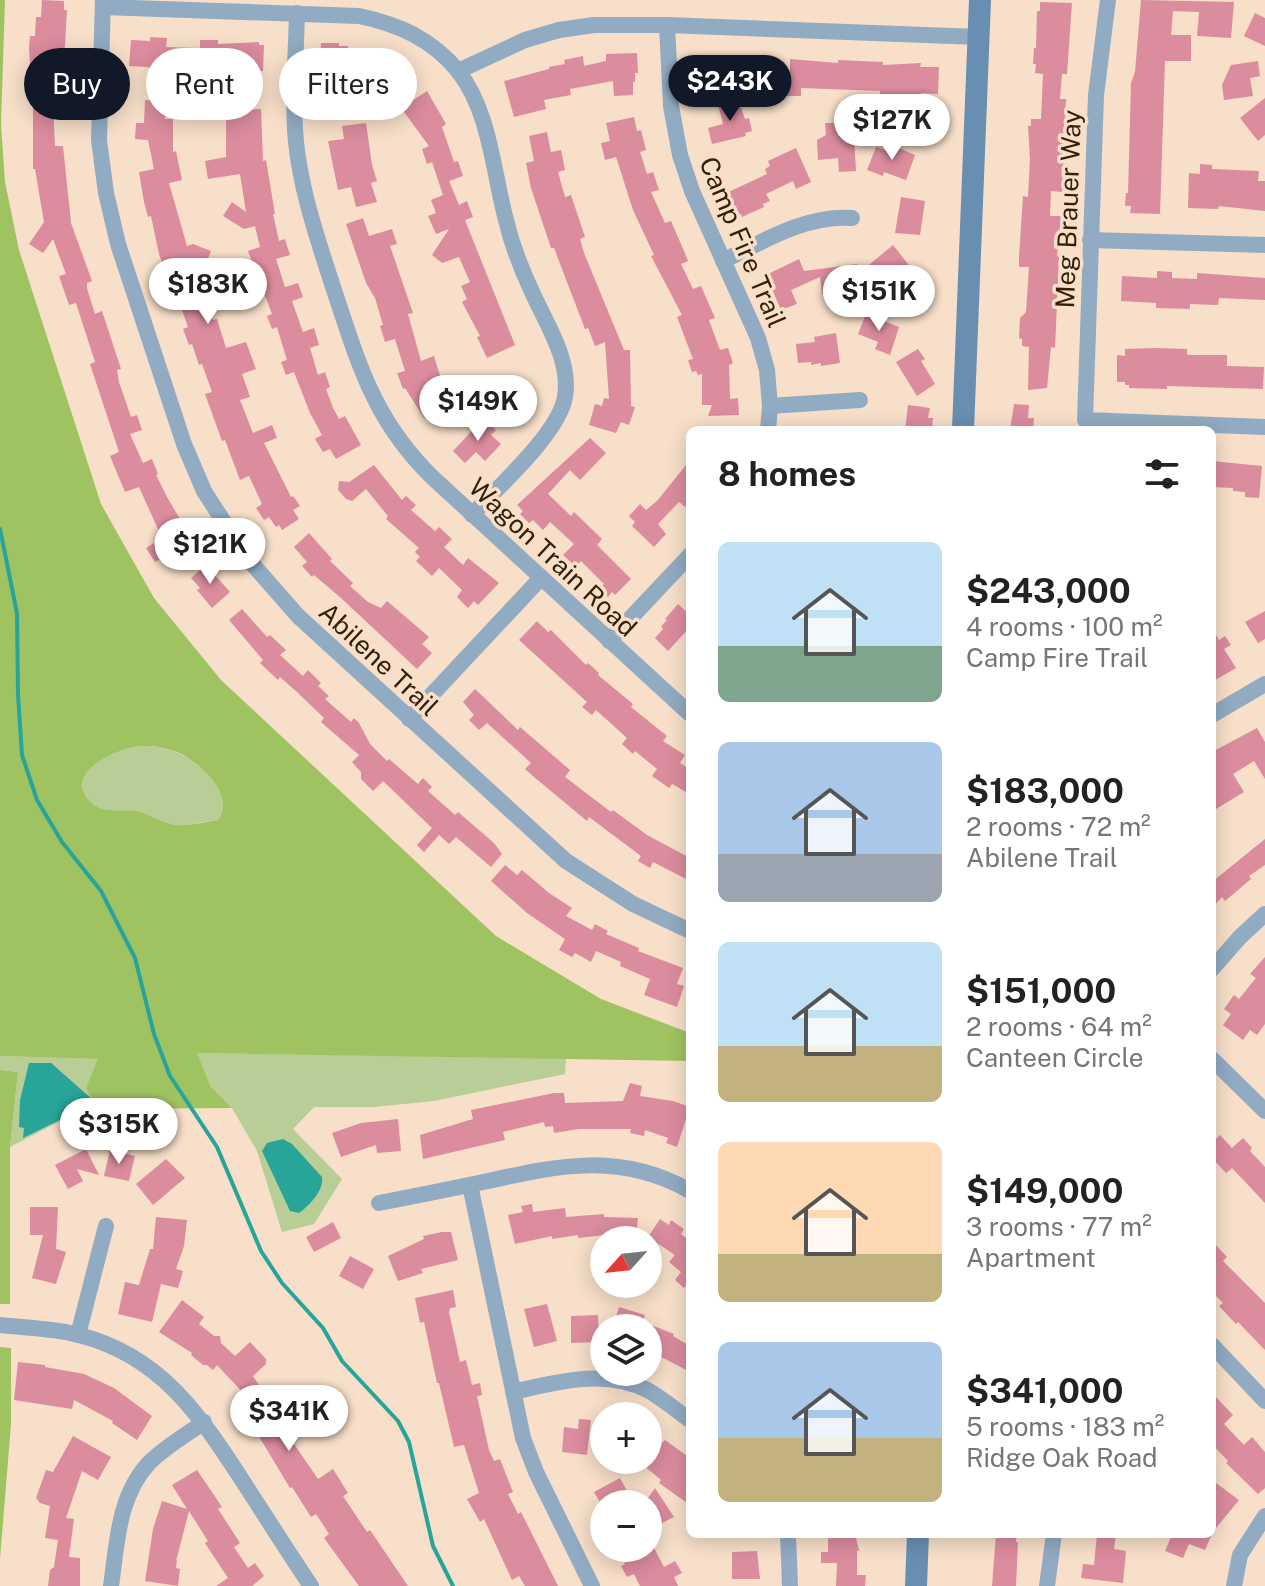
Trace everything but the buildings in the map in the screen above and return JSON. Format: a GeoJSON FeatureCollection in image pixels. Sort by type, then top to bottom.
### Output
{"type":"FeatureCollection","features":[{"type":"Feature","properties":{"kind":"street"},"geometry":{"type":"LineString","coordinates":[[963,426],[980,0]]}},
{"type":"Feature","properties":{"kind":"street","name":"Meg Brauer Way"},"geometry":{"type":"LineString","coordinates":[[1108,0],[1096,95],[1085,420],[1265,427]]}},
{"type":"Feature","properties":{"kind":"street"},"geometry":{"type":"LineString","coordinates":[[103,3],[359,16],[395,25],[425,42],[458,71],[477,106],[511,239],[529,287],[558,348],[566,386],[561,410],[546,435],[472,515]]}},
{"type":"Feature","properties":{"kind":"street","name":"Abilene Trail"},"geometry":{"type":"LineString","coordinates":[[103,3],[99,140],[111,220],[175,419],[194,468],[232,537],[263,579],[298,616],[566,861],[633,904],[686,929]]}},
{"type":"Feature","properties":{"kind":"street","name":"Wagon Train Road"},"geometry":{"type":"LineString","coordinates":[[297,13],[295,122],[302,182],[314,230],[370,393],[394,435],[411,457],[686,710]]}},
{"type":"Feature","properties":{"kind":"street"},"geometry":{"type":"LineString","coordinates":[[458,71],[508,46],[559,30],[594,25],[978,37]]}},
{"type":"Feature","properties":{"kind":"street","name":"Camp Fire Trail"},"geometry":{"type":"LineString","coordinates":[[667,25],[671,106],[680,155],[692,191],[758,338],[767,370],[768,426]]}},
{"type":"Feature","properties":{"kind":"street"},"geometry":{"type":"LineString","coordinates":[[723,261],[815,220],[852,218]]}},
{"type":"Feature","properties":{"kind":"street"},"geometry":{"type":"LineString","coordinates":[[1090,240],[1265,245]]}},
{"type":"Feature","properties":{"kind":"street"},"geometry":{"type":"LineString","coordinates":[[770,406],[860,400]]}},
{"type":"Feature","properties":{"kind":"street"},"geometry":{"type":"LineString","coordinates":[[609,641],[686,559]]}},
{"type":"Feature","properties":{"kind":"street"},"geometry":{"type":"LineString","coordinates":[[409,719],[540,579]]}},
{"type":"Feature","properties":{"kind":"street"},"geometry":{"type":"LineString","coordinates":[[1216,713],[1265,684]]}},
{"type":"Feature","properties":{"kind":"street"},"geometry":{"type":"LineString","coordinates":[[1216,964],[1265,914]]}},
{"type":"Feature","properties":{"kind":"street"},"geometry":{"type":"LineString","coordinates":[[1216,1063],[1265,1111]]}},
{"type":"Feature","properties":{"kind":"street"},"geometry":{"type":"LineString","coordinates":[[379,1203],[566,1165],[630,1168],[686,1189]]}},
{"type":"Feature","properties":{"kind":"street"},"geometry":{"type":"LineString","coordinates":[[470,1185],[523,1438],[532,1464],[592,1586]]}},
{"type":"Feature","properties":{"kind":"street"},"geometry":{"type":"LineString","coordinates":[[78,1335],[106,1226]]}},
{"type":"Feature","properties":{"kind":"street"},"geometry":{"type":"LineString","coordinates":[[0,1325],[78,1335],[128,1355],[152,1371],[184,1398],[204,1422],[311,1586]]}},
{"type":"Feature","properties":{"kind":"street"},"geometry":{"type":"LineString","coordinates":[[1216,1349],[1265,1401]]}},
{"type":"Feature","properties":{"kind":"street"},"geometry":{"type":"LineString","coordinates":[[513,1392],[555,1383],[603,1378],[648,1391],[686,1417]]}},
{"type":"Feature","properties":{"kind":"street"},"geometry":{"type":"LineString","coordinates":[[111,1586],[121,1515],[132,1487],[157,1455],[204,1422]]}},
{"type":"Feature","properties":{"kind":"street"},"geometry":{"type":"LineString","coordinates":[[1234,1586],[1240,1555],[1265,1516]]}},
{"type":"Feature","properties":{"kind":"street"},"geometry":{"type":"LineString","coordinates":[[788,1538],[790,1586]]}},
{"type":"Feature","properties":{"kind":"street"},"geometry":{"type":"LineString","coordinates":[[916,1586],[918,1538]]}},
{"type":"Feature","properties":{"kind":"street"},"geometry":{"type":"LineString","coordinates":[[1047,1586],[1053,1538]]}},
{"type":"Feature","properties":{"kind":"green space"},"geometry":{"type":"Polygon","coordinates":[[[0,0],[5,0],[1,124],[5,182],[19,250],[101,504],[154,598],[221,680],[496,936],[601,999],[686,1031],[686,1061],[197,1053],[211,1087],[232,1108],[99,1109],[86,1088],[98,1059],[0,1056],[0,0]],[[145,746],[109,756],[90,768],[84,776],[82,785],[85,794],[98,807],[135,811],[176,825],[218,820],[223,801],[214,781],[197,764],[176,752],[145,746]]]}},
{"type":"Feature","properties":{"kind":"green space"},"geometry":{"type":"Polygon","coordinates":[[[154,746],[187,757],[213,780],[222,800],[218,820],[176,825],[135,811],[110,810],[93,804],[82,785],[90,768],[129,748],[154,746]]]}},
{"type":"Feature","properties":{"kind":"green space"},"geometry":{"type":"Polygon","coordinates":[[[196,1053],[566,1058],[565,1074],[434,1101],[374,1107],[314,1107],[293,1129],[342,1179],[314,1224],[282,1232],[257,1151],[232,1108],[211,1087],[196,1053]]]}},
{"type":"Feature","properties":{"kind":"green space"},"geometry":{"type":"Polygon","coordinates":[[[0,1056],[99,1059],[96,1101],[99,1109],[84,1109],[10,1147],[18,1072],[0,1070],[0,1056]]]}},
{"type":"Feature","properties":{"kind":"green space"},"geometry":{"type":"Polygon","coordinates":[[[0,1070],[18,1072],[10,1147],[10,1304],[0,1304],[0,1070]]]}},
{"type":"Feature","properties":{"kind":"green space"},"geometry":{"type":"Polygon","coordinates":[[[0,1347],[11,1348],[11,1424],[0,1559],[0,1347]]]}},
{"type":"Feature","properties":{"kind":"water"},"geometry":{"type":"Polygon","coordinates":[[[29,1063],[51,1063],[93,1100],[80,1110],[23,1138],[24,1128],[19,1127],[20,1100],[29,1063]]]}},
{"type":"Feature","properties":{"kind":"water"},"geometry":{"type":"Polygon","coordinates":[[[283,1139],[292,1144],[322,1177],[319,1192],[299,1213],[290,1211],[262,1151],[267,1143],[283,1139]]]}},
{"type":"Feature","properties":{"kind":"waterway"},"geometry":{"type":"LineString","coordinates":[[0,529],[17,613],[22,755],[37,800],[62,842],[101,891],[135,958],[154,1034],[170,1076],[217,1147],[261,1251],[282,1283],[323,1328],[342,1361],[398,1421],[409,1442],[433,1546],[453,1586]]}}]}
